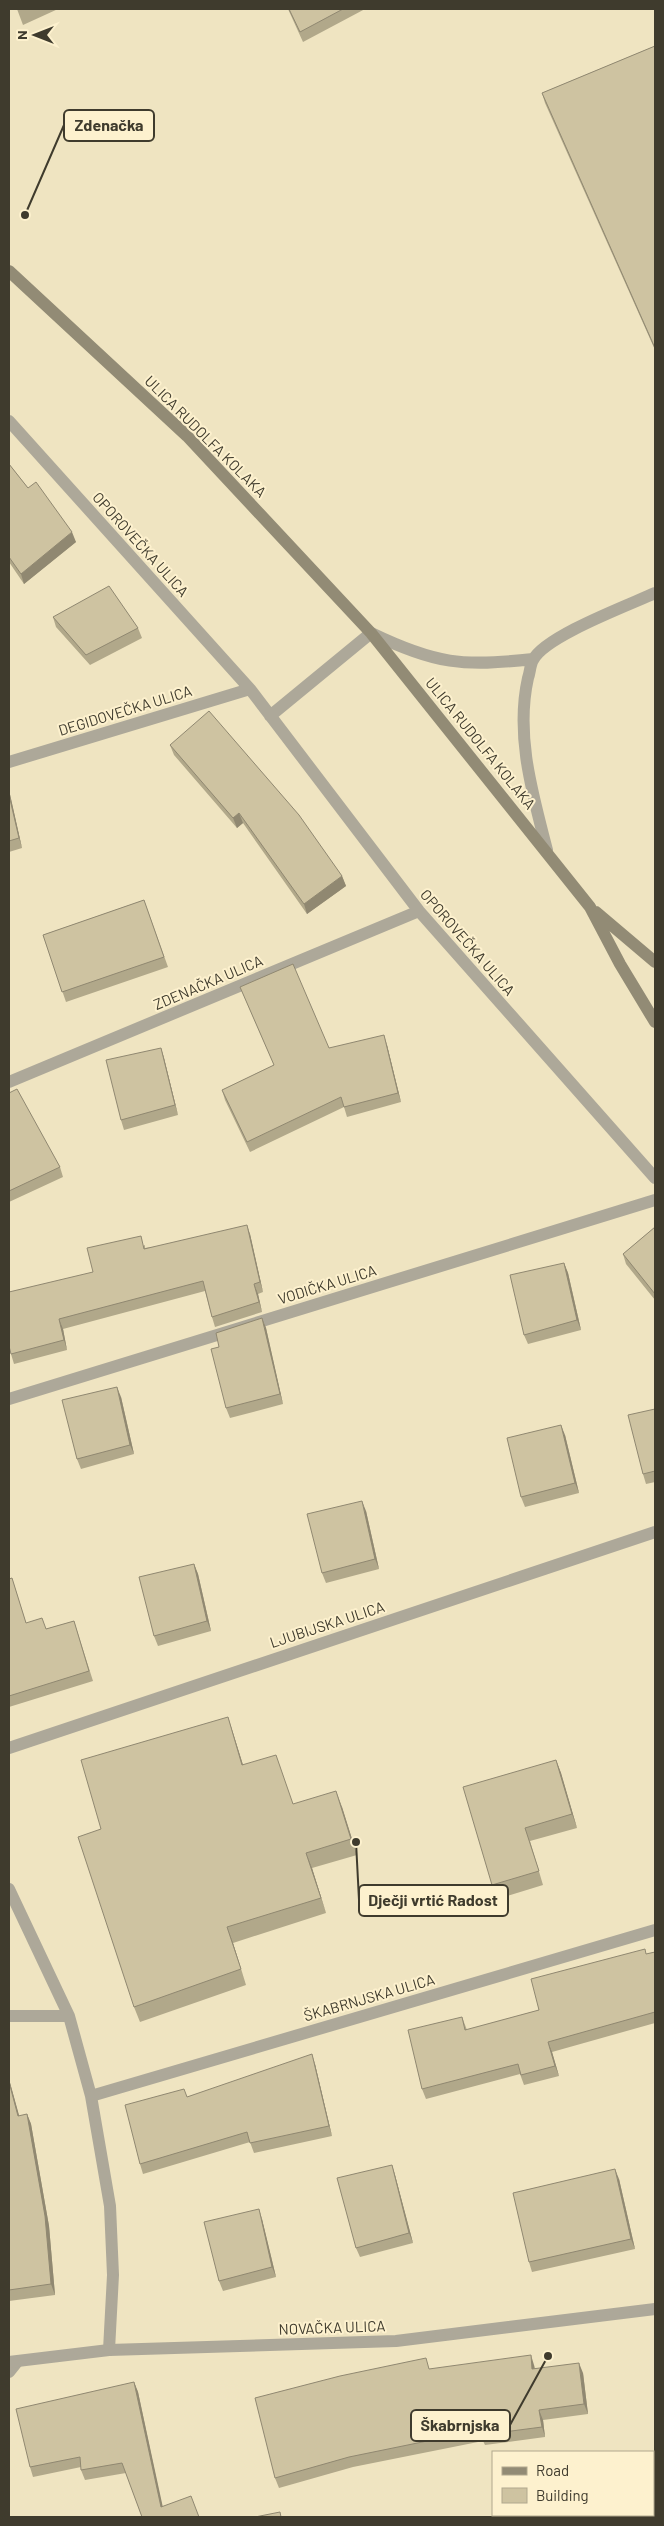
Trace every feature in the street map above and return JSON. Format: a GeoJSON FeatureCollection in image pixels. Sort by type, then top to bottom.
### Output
{"type":"FeatureCollection","features":[{"type":"Feature","properties":{"kind":"main road","name":"ULICA RUDOLFA KOLAKA"},"geometry":{"type":"LineString","coordinates":[[9,272],[187,436],[371,633],[547,850],[590,907],[620,964],[655,1022]]}},
{"type":"Feature","properties":{"kind":"main road","name":"ULICA RUDOLFA KOLAKA"},"geometry":{"type":"LineString","coordinates":[[590,907],[655,962]]}},
{"type":"Feature","properties":{"kind":"street","name":"OPOROVEČKA ULICA"},"geometry":{"type":"LineString","coordinates":[[9,421],[250,689],[419,911],[655,1178]]}},
{"type":"Feature","properties":{"kind":"street"},"geometry":{"type":"LineString","coordinates":[[533,659],[562,636],[655,593]]}},
{"type":"Feature","properties":{"kind":"street","name":"ULICA RUDOLFA KOLAKA"},"geometry":{"type":"LineString","coordinates":[[371,633],[422,656],[456,663],[485,664],[533,659],[525,692],[524,731],[527,766],[547,850]]}},
{"type":"Feature","properties":{"kind":"street"},"geometry":{"type":"LineString","coordinates":[[270,716],[371,633]]}},
{"type":"Feature","properties":{"kind":"street","name":"DEGIDOVEČKA ULICA"},"geometry":{"type":"LineString","coordinates":[[9,762],[250,689]]}},
{"type":"Feature","properties":{"kind":"street","name":"ZDENAČKA ULICA"},"geometry":{"type":"LineString","coordinates":[[9,1082],[419,911]]}},
{"type":"Feature","properties":{"kind":"street","name":"VODIČKA ULICA"},"geometry":{"type":"LineString","coordinates":[[9,1399],[655,1200]]}},
{"type":"Feature","properties":{"kind":"street","name":"LJUBIJSKA ULICA"},"geometry":{"type":"LineString","coordinates":[[9,1748],[655,1532]]}},
{"type":"Feature","properties":{"kind":"street"},"geometry":{"type":"LineString","coordinates":[[9,1889],[69,2016],[91,2096],[110,2206],[113,2275],[109,2350]]}},
{"type":"Feature","properties":{"kind":"street","name":"ŠKABRNJSKA ULICA"},"geometry":{"type":"LineString","coordinates":[[91,2096],[655,1930]]}},
{"type":"Feature","properties":{"kind":"street"},"geometry":{"type":"LineString","coordinates":[[9,2016],[69,2016]]}},
{"type":"Feature","properties":{"kind":"street","name":"NOVAČKA ULICA"},"geometry":{"type":"LineString","coordinates":[[11,2365],[109,2350],[396,2341],[655,2309]]}},
{"type":"Feature","properties":{"kind":"building"},"geometry":{"type":"Polygon","coordinates":[[[289,9],[343,9],[300,32],[289,9]]]}},
{"type":"Feature","properties":{"kind":"building"},"geometry":{"type":"Polygon","coordinates":[[[655,46],[655,348],[542,93],[655,46]]]}},
{"type":"Feature","properties":{"kind":"building"},"geometry":{"type":"Polygon","coordinates":[[[9,464],[28,488],[36,482],[72,532],[21,574],[9,557],[9,464]]]}},
{"type":"Feature","properties":{"kind":"building"},"geometry":{"type":"Polygon","coordinates":[[[109,586],[138,628],[86,655],[53,617],[109,586]]]}},
{"type":"Feature","properties":{"kind":"building"},"geometry":{"type":"Polygon","coordinates":[[[209,711],[299,815],[342,876],[304,904],[239,813],[233,818],[170,745],[209,711]]]}},
{"type":"Feature","properties":{"kind":"building"},"geometry":{"type":"Polygon","coordinates":[[[9,795],[19,838],[9,841],[9,795]]]}},
{"type":"Feature","properties":{"kind":"building"},"geometry":{"type":"Polygon","coordinates":[[[144,900],[164,957],[62,992],[43,935],[144,900]]]}},
{"type":"Feature","properties":{"kind":"building"},"geometry":{"type":"Polygon","coordinates":[[[293,964],[329,1048],[384,1035],[398,1093],[344,1107],[341,1097],[247,1142],[222,1090],[274,1065],[240,987],[293,964]]]}},
{"type":"Feature","properties":{"kind":"building"},"geometry":{"type":"Polygon","coordinates":[[[161,1048],[175,1105],[121,1120],[106,1060],[161,1048]]]}},
{"type":"Feature","properties":{"kind":"building"},"geometry":{"type":"Polygon","coordinates":[[[17,1089],[60,1167],[9,1191],[9,1093],[17,1089]]]}},
{"type":"Feature","properties":{"kind":"building"},"geometry":{"type":"Polygon","coordinates":[[[247,1225],[260,1282],[254,1284],[259,1302],[212,1317],[203,1281],[59,1319],[64,1340],[11,1354],[9,1346],[9,1292],[93,1272],[87,1248],[141,1236],[144,1249],[247,1225]]]}},
{"type":"Feature","properties":{"kind":"building"},"geometry":{"type":"Polygon","coordinates":[[[655,1227],[655,1294],[623,1254],[655,1227]]]}},
{"type":"Feature","properties":{"kind":"building"},"geometry":{"type":"Polygon","coordinates":[[[564,1263],[577,1320],[524,1335],[510,1275],[564,1263]]]}},
{"type":"Feature","properties":{"kind":"building"},"geometry":{"type":"Polygon","coordinates":[[[262,1318],[280,1394],[226,1408],[211,1349],[219,1347],[216,1333],[262,1318]]]}},
{"type":"Feature","properties":{"kind":"building"},"geometry":{"type":"Polygon","coordinates":[[[117,1387],[130,1445],[77,1459],[62,1400],[117,1387]]]}},
{"type":"Feature","properties":{"kind":"building"},"geometry":{"type":"Polygon","coordinates":[[[655,1409],[655,1471],[643,1474],[628,1415],[655,1409]]]}},
{"type":"Feature","properties":{"kind":"building"},"geometry":{"type":"Polygon","coordinates":[[[561,1425],[575,1483],[521,1497],[507,1438],[561,1425]]]}},
{"type":"Feature","properties":{"kind":"building"},"geometry":{"type":"Polygon","coordinates":[[[362,1501],[375,1559],[322,1573],[307,1514],[362,1501]]]}},
{"type":"Feature","properties":{"kind":"building"},"geometry":{"type":"Polygon","coordinates":[[[194,1564],[207,1621],[154,1636],[139,1577],[194,1564]]]}},
{"type":"Feature","properties":{"kind":"building"},"geometry":{"type":"Polygon","coordinates":[[[12,1578],[26,1623],[42,1618],[46,1629],[74,1621],[89,1671],[9,1696],[9,1579],[12,1578]]]}},
{"type":"Feature","properties":{"kind":"building"},"geometry":{"type":"Polygon","coordinates":[[[228,1717],[242,1765],[276,1755],[293,1804],[336,1791],[351,1839],[306,1853],[321,1898],[227,1927],[241,1969],[134,2007],[78,1837],[101,1829],[81,1760],[228,1717]]]}},
{"type":"Feature","properties":{"kind":"building"},"geometry":{"type":"Polygon","coordinates":[[[556,1760],[572,1814],[525,1828],[539,1871],[492,1885],[463,1787],[556,1760]]]}},
{"type":"Feature","properties":{"kind":"building"},"geometry":{"type":"Polygon","coordinates":[[[645,1949],[646,1954],[655,1952],[655,2012],[548,2042],[555,2066],[521,2075],[518,2064],[422,2089],[408,2030],[462,2017],[465,2030],[539,2010],[531,1979],[645,1949]]]}},
{"type":"Feature","properties":{"kind":"building"},"geometry":{"type":"Polygon","coordinates":[[[312,2054],[329,2126],[250,2143],[247,2132],[140,2164],[125,2105],[184,2089],[187,2097],[312,2054]]]}},
{"type":"Feature","properties":{"kind":"building"},"geometry":{"type":"Polygon","coordinates":[[[9,2082],[18,2116],[27,2114],[45,2216],[51,2284],[9,2290],[9,2082]]]}},
{"type":"Feature","properties":{"kind":"building"},"geometry":{"type":"Polygon","coordinates":[[[392,2165],[409,2233],[356,2248],[337,2178],[392,2165]]]}},
{"type":"Feature","properties":{"kind":"building"},"geometry":{"type":"Polygon","coordinates":[[[615,2169],[631,2239],[529,2262],[513,2193],[615,2169]]]}},
{"type":"Feature","properties":{"kind":"building"},"geometry":{"type":"Polygon","coordinates":[[[259,2209],[272,2267],[219,2281],[204,2222],[259,2209]]]}},
{"type":"Feature","properties":{"kind":"building"},"geometry":{"type":"Polygon","coordinates":[[[531,2355],[532,2369],[579,2363],[584,2404],[539,2410],[542,2427],[481,2435],[481,2430],[349,2457],[275,2478],[255,2398],[340,2376],[426,2358],[429,2369],[531,2355]]]}},
{"type":"Feature","properties":{"kind":"building"},"geometry":{"type":"Polygon","coordinates":[[[134,2382],[161,2507],[191,2496],[199,2517],[142,2517],[122,2463],[81,2470],[80,2457],[30,2467],[16,2409],[134,2382]]]}},
{"type":"Feature","properties":{"kind":"building"},"geometry":{"type":"Polygon","coordinates":[[[280,2512],[281,2517],[255,2517],[280,2512]]]}},
{"type":"Feature","properties":{"kind":"place","name":"Zdenačka"},"geometry":{"type":"Point","coordinates":[25,215]}},
{"type":"Feature","properties":{"kind":"place","name":"Dječji vrtić Radost"},"geometry":{"type":"Point","coordinates":[356,1842]}},
{"type":"Feature","properties":{"kind":"place","name":"Škabrnjska"},"geometry":{"type":"Point","coordinates":[548,2356]}}]}
